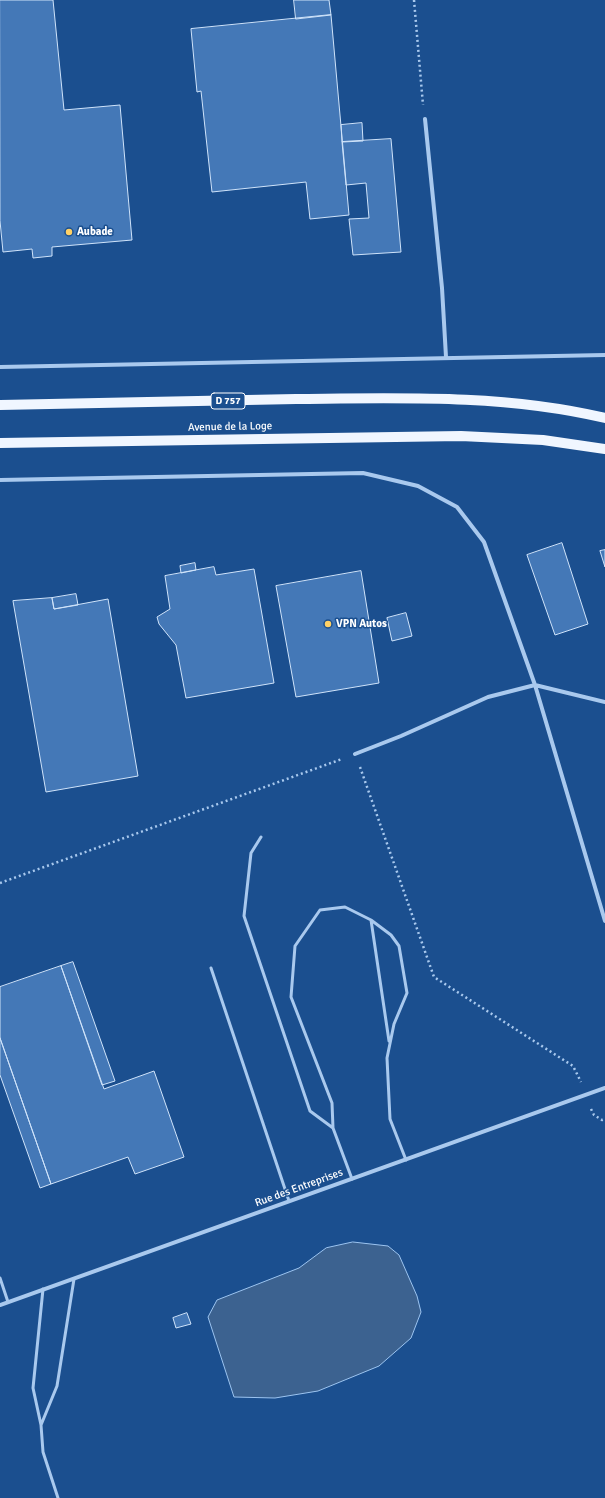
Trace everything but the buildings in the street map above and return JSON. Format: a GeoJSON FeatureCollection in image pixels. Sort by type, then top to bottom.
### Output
{"type":"FeatureCollection","features":[{"type":"Feature","properties":{"kind":"main road","name":"D 757"},"geometry":{"type":"LineString","coordinates":[[0,405],[359,398],[455,399],[542,406],[605,418]]}},
{"type":"Feature","properties":{"kind":"main road","name":"Avenue de la Loge"},"geometry":{"type":"LineString","coordinates":[[0,443],[460,436],[543,440],[605,449]]}},
{"type":"Feature","properties":{"kind":"street"},"geometry":{"type":"LineString","coordinates":[[425,119],[442,288],[446,358]]}},
{"type":"Feature","properties":{"kind":"street"},"geometry":{"type":"LineString","coordinates":[[0,367],[605,355]]}},
{"type":"Feature","properties":{"kind":"street"},"geometry":{"type":"LineString","coordinates":[[0,480],[363,474],[418,486],[456,506],[484,542],[536,685],[605,921]]}},
{"type":"Feature","properties":{"kind":"street"},"geometry":{"type":"LineString","coordinates":[[355,754],[401,736],[488,697],[536,685],[605,702]]}},
{"type":"Feature","properties":{"kind":"street","name":"Rue des Entreprises"},"geometry":{"type":"LineString","coordinates":[[0,1305],[605,1088]]}},
{"type":"Feature","properties":{"kind":"lane"},"geometry":{"type":"LineString","coordinates":[[260,837],[251,853],[244,916],[310,1111],[333,1128]]}},
{"type":"Feature","properties":{"kind":"lane"},"geometry":{"type":"LineString","coordinates":[[352,1179],[333,1128],[332,1103],[291,997],[296,946],[320,910],[345,907],[371,920],[391,935],[399,946],[407,993],[394,1024],[387,1058],[390,1119],[406,1160]]}},
{"type":"Feature","properties":{"kind":"lane"},"geometry":{"type":"LineString","coordinates":[[371,920],[390,1045]]}},
{"type":"Feature","properties":{"kind":"lane"},"geometry":{"type":"LineString","coordinates":[[211,968],[289,1201]]}},
{"type":"Feature","properties":{"kind":"lane"},"geometry":{"type":"LineString","coordinates":[[0,1278],[8,1302]]}},
{"type":"Feature","properties":{"kind":"lane"},"geometry":{"type":"LineString","coordinates":[[41,1425],[57,1386],[74,1279]]}},
{"type":"Feature","properties":{"kind":"lane"},"geometry":{"type":"LineString","coordinates":[[43,1289],[33,1388],[41,1425],[43,1452],[58,1498]]}},
{"type":"Feature","properties":{"kind":"path"},"geometry":{"type":"LineString","coordinates":[[414,0],[425,119]]}},
{"type":"Feature","properties":{"kind":"path"},"geometry":{"type":"LineString","coordinates":[[0,882],[281,782],[355,754],[434,977],[573,1066],[580,1078]]}},
{"type":"Feature","properties":{"kind":"path"},"geometry":{"type":"LineString","coordinates":[[594,1115],[602,1120],[605,1119]]}},
{"type":"Feature","properties":{"kind":"water"},"geometry":{"type":"Polygon","coordinates":[[[353,1242],[388,1246],[399,1255],[417,1296],[421,1312],[411,1338],[379,1366],[318,1391],[275,1398],[234,1397],[208,1317],[217,1300],[299,1268],[326,1248],[353,1242]]]}},
{"type":"Feature","properties":{"kind":"place","name":"Aubade"},"geometry":{"type":"Point","coordinates":[69,232]}},
{"type":"Feature","properties":{"kind":"place","name":"VPN Autos"},"geometry":{"type":"Point","coordinates":[328,624]}}]}
